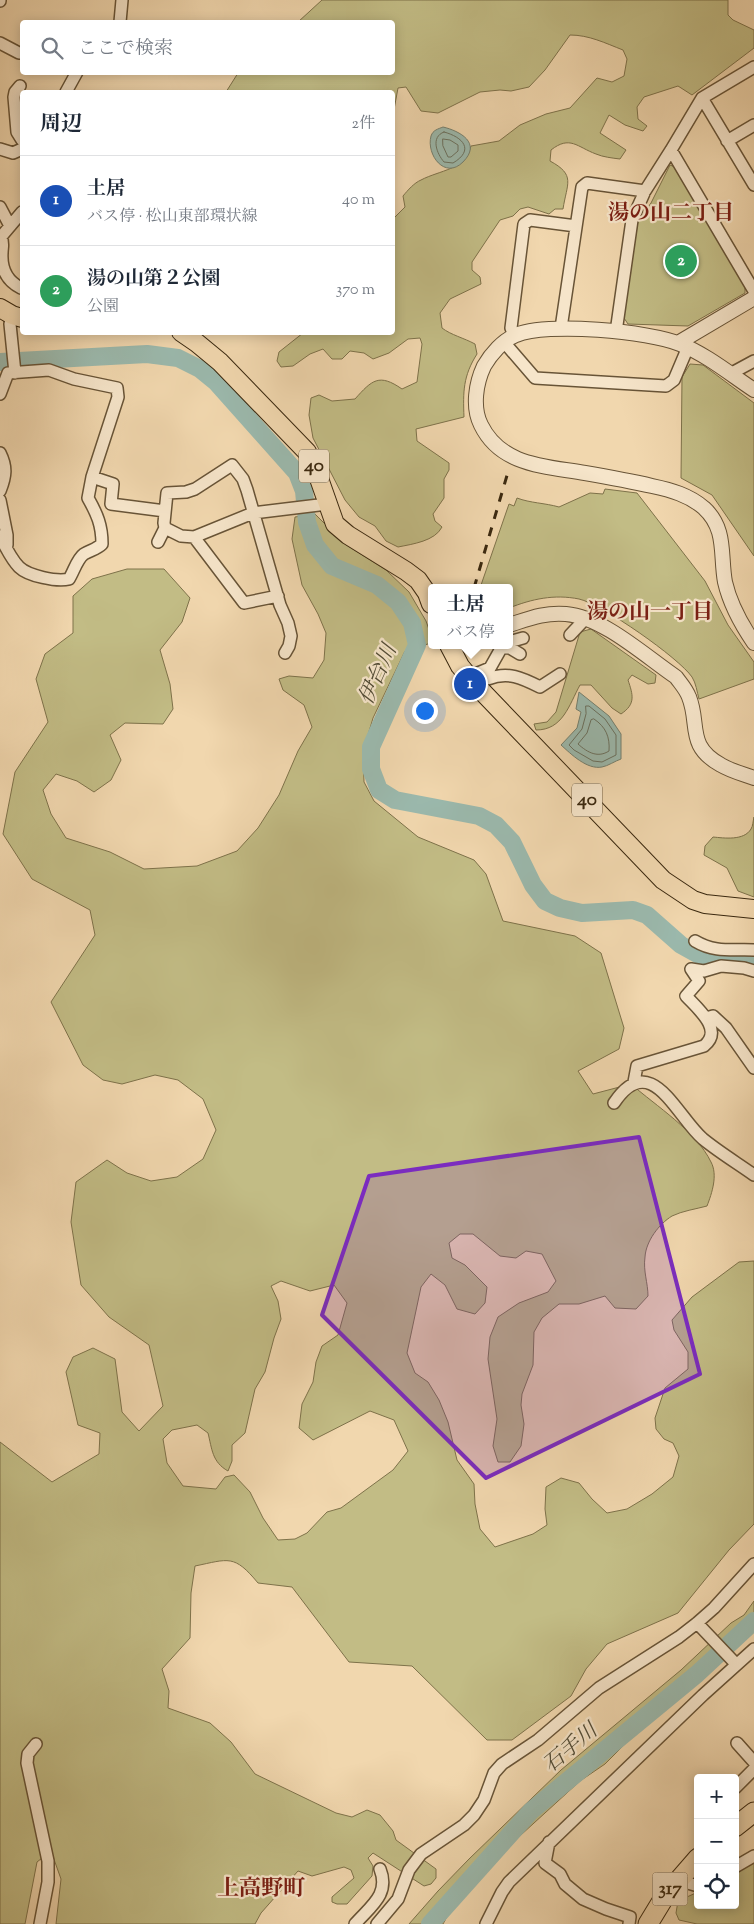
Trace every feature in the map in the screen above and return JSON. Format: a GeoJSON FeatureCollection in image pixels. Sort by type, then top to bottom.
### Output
{"type":"FeatureCollection","features":[{"type":"Feature","properties":{"kind":"highway"},"geometry":{"type":"LineString","coordinates":[[739,1824],[754,1812]]}},
{"type":"Feature","properties":{"kind":"highway","name":"317"},"geometry":{"type":"LineString","coordinates":[[648,1924],[665,1896],[694,1862]]}},
{"type":"Feature","properties":{"kind":"main road","name":"40"},"geometry":{"type":"LineString","coordinates":[[185,335],[220,362],[307,452],[316,470],[320,504],[336,524],[348,535],[406,570],[418,580],[428,598]]}},
{"type":"Feature","properties":{"kind":"main road","name":"40"},"geometry":{"type":"LineString","coordinates":[[451,649],[460,666],[474,675],[663,880],[693,900],[705,904],[754,909]]}},
{"type":"Feature","properties":{"kind":"street"},"geometry":{"type":"LineString","coordinates":[[120,20],[122,0]]}},
{"type":"Feature","properties":{"kind":"street"},"geometry":{"type":"LineString","coordinates":[[0,43],[18,53]]}},
{"type":"Feature","properties":{"kind":"street"},"geometry":{"type":"LineString","coordinates":[[616,332],[632,220],[645,191],[702,98],[754,67]]}},
{"type":"Feature","properties":{"kind":"street"},"geometry":{"type":"LineString","coordinates":[[67,90],[75,75]]}},
{"type":"Feature","properties":{"kind":"street"},"geometry":{"type":"LineString","coordinates":[[20,86],[15,92],[14,97],[17,132],[20,137]]}},
{"type":"Feature","properties":{"kind":"street"},"geometry":{"type":"LineString","coordinates":[[702,98],[753,182]]}},
{"type":"Feature","properties":{"kind":"street"},"geometry":{"type":"LineString","coordinates":[[728,141],[754,126]]}},
{"type":"Feature","properties":{"kind":"street"},"geometry":{"type":"LineString","coordinates":[[0,149],[13,153],[20,150]]}},
{"type":"Feature","properties":{"kind":"street"},"geometry":{"type":"LineString","coordinates":[[671,150],[754,291]]}},
{"type":"Feature","properties":{"kind":"street"},"geometry":{"type":"LineString","coordinates":[[561,328],[582,188],[587,183],[645,191]]}},
{"type":"Feature","properties":{"kind":"street"},"geometry":{"type":"LineString","coordinates":[[0,207],[10,226]]}},
{"type":"Feature","properties":{"kind":"street"},"geometry":{"type":"LineString","coordinates":[[20,214],[0,238],[3,242],[2,258],[4,272],[10,281],[20,287]]}},
{"type":"Feature","properties":{"kind":"street"},"geometry":{"type":"LineString","coordinates":[[576,226],[530,220],[524,224],[509,338],[535,378],[666,386],[674,380],[683,345],[754,298]]}},
{"type":"Feature","properties":{"kind":"street"},"geometry":{"type":"LineString","coordinates":[[11,314],[10,324],[15,371]]}},
{"type":"Feature","properties":{"kind":"street"},"geometry":{"type":"LineString","coordinates":[[754,390],[683,345],[652,335],[561,328],[541,329],[509,338],[487,361],[476,388],[476,407],[479,422],[487,436],[496,446],[520,461],[536,466],[586,473],[678,492],[691,498],[704,508],[714,519],[720,533],[723,546],[725,581],[729,598],[736,614],[754,643]]}},
{"type":"Feature","properties":{"kind":"street"},"geometry":{"type":"LineString","coordinates":[[730,374],[754,361]]}},
{"type":"Feature","properties":{"kind":"street"},"geometry":{"type":"LineString","coordinates":[[0,394],[8,373],[49,370],[74,379],[117,388],[118,397],[92,477],[88,498],[96,509],[102,536],[102,544],[99,548],[84,554],[79,559],[69,579],[52,579],[25,572],[18,566],[0,536]]}},
{"type":"Feature","properties":{"kind":"street"},"geometry":{"type":"LineString","coordinates":[[0,453],[5,463],[6,477],[0,491]]}},
{"type":"Feature","properties":{"kind":"street"},"geometry":{"type":"LineString","coordinates":[[158,542],[166,528],[167,493],[186,492],[195,489],[232,465],[243,479],[288,623],[291,636],[290,646],[285,653]]}},
{"type":"Feature","properties":{"kind":"street"},"geometry":{"type":"LineString","coordinates":[[92,477],[113,484],[111,504],[165,511]]}},
{"type":"Feature","properties":{"kind":"street"},"geometry":{"type":"LineString","coordinates":[[0,500],[7,535],[7,548]]}},
{"type":"Feature","properties":{"kind":"street"},"geometry":{"type":"LineString","coordinates":[[166,528],[181,536],[194,537],[253,513],[320,504]]}},
{"type":"Feature","properties":{"kind":"street"},"geometry":{"type":"LineString","coordinates":[[194,537],[244,603],[278,596]]}},
{"type":"Feature","properties":{"kind":"street"},"geometry":{"type":"LineString","coordinates":[[513,624],[548,614],[565,614],[586,618],[605,627],[676,678],[690,698],[695,735],[706,752],[721,766],[754,778]]}},
{"type":"Feature","properties":{"kind":"street"},"geometry":{"type":"LineString","coordinates":[[570,635],[586,618]]}},
{"type":"Feature","properties":{"kind":"street"},"geometry":{"type":"LineString","coordinates":[[513,642],[522,638]]}},
{"type":"Feature","properties":{"kind":"street"},"geometry":{"type":"LineString","coordinates":[[474,675],[490,668],[502,649]]}},
{"type":"Feature","properties":{"kind":"street"},"geometry":{"type":"LineString","coordinates":[[512,649],[520,654]]}},
{"type":"Feature","properties":{"kind":"street"},"geometry":{"type":"LineString","coordinates":[[474,675],[488,679],[511,675],[522,677],[540,687],[560,674]]}},
{"type":"Feature","properties":{"kind":"street"},"geometry":{"type":"LineString","coordinates":[[695,941],[714,950],[754,950]]}},
{"type":"Feature","properties":{"kind":"street"},"geometry":{"type":"LineString","coordinates":[[634,1082],[637,1066],[704,1046],[711,1038],[711,1029],[706,1018],[686,996],[698,982],[691,969],[704,971],[721,966],[744,968],[754,972]]}},
{"type":"Feature","properties":{"kind":"street"},"geometry":{"type":"LineString","coordinates":[[706,1018],[713,1016],[726,1028],[754,1068]]}},
{"type":"Feature","properties":{"kind":"street"},"geometry":{"type":"LineString","coordinates":[[614,1103],[626,1087],[634,1082],[653,1084],[665,1093],[703,1139],[754,1175]]}},
{"type":"Feature","properties":{"kind":"street"},"geometry":{"type":"LineString","coordinates":[[377,1924],[398,1899],[409,1870],[421,1854],[464,1824],[474,1814],[484,1800],[494,1773],[502,1764],[538,1740],[599,1688],[679,1637],[697,1623],[714,1608],[754,1564]]}},
{"type":"Feature","properties":{"kind":"street"},"geometry":{"type":"LineString","coordinates":[[697,1623],[733,1661]]}},
{"type":"Feature","properties":{"kind":"street"},"geometry":{"type":"LineString","coordinates":[[486,1924],[502,1892],[523,1868],[733,1661],[754,1649]]}},
{"type":"Feature","properties":{"kind":"street"},"geometry":{"type":"LineString","coordinates":[[737,1743],[754,1762]]}},
{"type":"Feature","properties":{"kind":"street"},"geometry":{"type":"LineString","coordinates":[[36,1744],[28,1754],[27,1763],[48,1861],[48,1882],[40,1924]]}},
{"type":"Feature","properties":{"kind":"street"},"geometry":{"type":"LineString","coordinates":[[739,1784],[754,1769]]}},
{"type":"Feature","properties":{"kind":"street"},"geometry":{"type":"LineString","coordinates":[[545,1862],[549,1842]]}},
{"type":"Feature","properties":{"kind":"street"},"geometry":{"type":"LineString","coordinates":[[739,1865],[754,1856]]}},
{"type":"Feature","properties":{"kind":"street"},"geometry":{"type":"LineString","coordinates":[[523,1868],[545,1862]]}},
{"type":"Feature","properties":{"kind":"street"},"geometry":{"type":"LineString","coordinates":[[545,1862],[560,1874],[565,1884],[583,1898],[606,1910],[630,1917],[629,1924]]}},
{"type":"Feature","properties":{"kind":"street"},"geometry":{"type":"LineString","coordinates":[[355,1924],[377,1900],[383,1889],[384,1878],[380,1868]]}},
{"type":"Feature","properties":{"kind":"street"},"geometry":{"type":"LineString","coordinates":[[678,1880],[694,1885]]}},
{"type":"Feature","properties":{"kind":"highlighted area"},"geometry":{"type":"Polygon","coordinates":[[[639,1137],[700,1374],[486,1478],[322,1315],[369,1176],[639,1137]]]}},
{"type":"Feature","properties":{"kind":"shaded area"},"geometry":{"type":"Polygon","coordinates":[[[322,0],[728,0],[728,15],[733,20],[754,30],[754,48],[692,95],[678,86],[644,97],[637,107],[638,119],[647,126],[643,131],[625,125],[609,115],[600,133],[626,150],[620,159],[599,155],[569,143],[563,143],[551,150],[550,161],[567,175],[568,186],[563,209],[555,209],[549,214],[528,207],[520,209],[513,216],[500,220],[472,262],[472,270],[480,277],[481,284],[450,299],[440,313],[442,328],[475,344],[477,354],[466,377],[464,417],[416,429],[417,441],[449,463],[449,470],[444,479],[444,498],[433,514],[435,521],[442,527],[439,532],[429,539],[398,547],[386,541],[375,526],[359,517],[345,500],[313,438],[309,415],[311,398],[319,395],[332,401],[355,399],[366,387],[376,381],[387,381],[402,389],[417,382],[422,344],[420,338],[408,339],[389,353],[373,359],[364,353],[350,351],[342,359],[332,359],[323,349],[310,354],[293,366],[281,367],[277,361],[279,352],[300,335],[395,335],[395,217],[405,207],[403,196],[418,181],[458,165],[468,154],[471,146],[499,141],[520,125],[546,114],[570,108],[597,78],[612,82],[624,76],[627,59],[623,50],[590,38],[570,35],[545,70],[529,87],[511,91],[480,92],[438,113],[421,111],[406,87],[398,88],[395,104],[395,90],[227,90],[237,75],[395,75],[395,20],[300,20],[322,0]]]}},
{"type":"Feature","properties":{"kind":"shaded area"},"geometry":{"type":"Polygon","coordinates":[[[670,165],[675,167],[745,284],[745,293],[688,326],[628,324],[624,318],[638,221],[651,203],[670,165]]]}},
{"type":"Feature","properties":{"kind":"shaded area"},"geometry":{"type":"Polygon","coordinates":[[[690,364],[703,365],[754,403],[754,556],[712,495],[681,478],[682,377],[690,364]]]}},
{"type":"Feature","properties":{"kind":"shaded area"},"geometry":{"type":"Polygon","coordinates":[[[605,489],[637,493],[705,581],[728,625],[754,662],[754,679],[699,699],[692,677],[684,668],[657,645],[590,603],[579,599],[552,597],[513,607],[513,584],[481,584],[509,504],[514,506],[517,498],[559,507],[590,493],[603,494],[605,489]]]}},
{"type":"Feature","properties":{"kind":"shaded area"},"geometry":{"type":"Polygon","coordinates":[[[315,514],[345,544],[386,570],[409,592],[428,627],[428,644],[405,651],[373,718],[363,752],[364,782],[374,801],[418,837],[474,860],[486,874],[503,921],[575,936],[601,953],[624,1028],[619,1049],[578,1071],[593,1094],[631,1084],[686,1129],[704,1151],[713,1167],[714,1184],[707,1206],[672,1216],[658,1228],[651,1239],[646,1251],[645,1262],[648,1296],[636,1309],[615,1308],[605,1296],[579,1304],[559,1304],[542,1318],[534,1332],[533,1365],[522,1394],[521,1405],[524,1424],[521,1446],[510,1462],[498,1462],[493,1446],[497,1419],[488,1359],[490,1337],[498,1317],[519,1303],[548,1292],[556,1281],[542,1254],[526,1251],[516,1258],[500,1256],[473,1234],[460,1234],[449,1243],[452,1258],[465,1265],[487,1287],[485,1303],[475,1314],[457,1309],[445,1285],[431,1274],[421,1287],[407,1353],[415,1373],[428,1382],[439,1400],[448,1422],[457,1460],[474,1484],[475,1504],[480,1529],[495,1547],[533,1534],[547,1525],[545,1509],[546,1487],[561,1478],[579,1483],[607,1513],[627,1509],[652,1494],[673,1477],[679,1456],[673,1443],[664,1439],[656,1429],[655,1418],[665,1388],[688,1369],[688,1352],[674,1330],[672,1320],[692,1297],[739,1262],[754,1261],[754,1524],[729,1550],[678,1613],[607,1644],[586,1669],[571,1696],[512,1740],[487,1740],[412,1666],[349,1662],[292,1587],[258,1583],[243,1567],[230,1561],[195,1566],[191,1593],[190,1638],[162,1669],[169,1691],[168,1708],[210,1723],[231,1742],[255,1774],[336,1813],[352,1817],[367,1810],[380,1815],[393,1831],[396,1840],[436,1869],[436,1878],[431,1884],[424,1886],[373,1853],[368,1858],[373,1866],[372,1876],[347,1904],[332,1902],[332,1897],[354,1878],[351,1870],[344,1867],[312,1876],[298,1871],[261,1913],[255,1924],[56,1924],[61,1879],[51,1851],[37,1862],[25,1924],[0,1924],[0,1442],[52,1482],[99,1454],[100,1433],[78,1425],[66,1372],[73,1357],[93,1348],[115,1359],[122,1412],[139,1431],[163,1406],[149,1345],[109,1317],[81,1285],[71,1222],[76,1182],[107,1160],[127,1173],[151,1181],[177,1177],[203,1159],[216,1130],[203,1099],[178,1080],[155,1075],[122,1084],[103,1080],[83,1065],[51,1002],[95,935],[90,910],[32,879],[3,834],[15,772],[48,722],[36,679],[45,654],[73,633],[73,596],[92,579],[127,569],[164,569],[190,598],[182,622],[160,650],[170,684],[173,709],[163,724],[125,723],[110,735],[121,760],[111,780],[94,792],[77,781],[56,774],[43,790],[51,814],[66,838],[110,852],[144,869],[197,866],[237,851],[258,828],[279,795],[298,751],[312,727],[304,705],[283,690],[279,679],[289,676],[313,678],[324,660],[326,633],[302,585],[292,539],[295,517],[315,514]],[[281,1281],[271,1286],[278,1301],[281,1319],[265,1372],[255,1389],[245,1433],[232,1445],[232,1461],[228,1471],[216,1459],[208,1433],[197,1425],[172,1430],[163,1439],[167,1463],[183,1486],[216,1489],[225,1477],[234,1475],[250,1492],[263,1518],[278,1540],[295,1539],[307,1533],[327,1512],[341,1508],[393,1470],[408,1451],[394,1420],[370,1411],[313,1440],[299,1428],[302,1404],[313,1382],[316,1362],[322,1346],[338,1335],[347,1303],[334,1285],[310,1291],[281,1281]]]}},
{"type":"Feature","properties":{"kind":"shaded area"},"geometry":{"type":"Polygon","coordinates":[[[591,629],[656,675],[655,683],[648,684],[632,675],[628,680],[632,695],[631,703],[621,714],[612,708],[591,685],[580,685],[559,721],[553,726],[536,730],[534,724],[547,722],[556,712],[580,632],[591,629]]]}},
{"type":"Feature","properties":{"kind":"shaded area"},"geometry":{"type":"Polygon","coordinates":[[[754,817],[754,897],[738,891],[727,868],[704,855],[705,846],[713,837],[734,838],[748,833],[753,825],[754,817]]]}},
{"type":"Feature","properties":{"kind":"shaded area"},"geometry":{"type":"Polygon","coordinates":[[[754,1601],[754,1629],[693,1687],[632,1737],[605,1764],[580,1781],[499,1855],[453,1906],[443,1924],[409,1924],[469,1859],[561,1770],[681,1670],[731,1623],[744,1615],[754,1601]]]}},
{"type":"Feature","properties":{"kind":"shaded area"},"geometry":{"type":"Polygon","coordinates":[[[754,1859],[754,1924],[697,1924],[679,1920],[676,1913],[678,1901],[694,1894],[694,1909],[739,1909],[739,1871],[754,1859]]]}},
{"type":"Feature","properties":{"kind":"water"},"geometry":{"type":"Polygon","coordinates":[[[443,127],[456,131],[467,139],[470,144],[468,155],[456,167],[444,167],[438,163],[431,151],[432,134],[443,127]]]}},
{"type":"Feature","properties":{"kind":"water"},"geometry":{"type":"Polygon","coordinates":[[[579,692],[609,716],[621,734],[621,759],[607,766],[596,767],[585,764],[561,745],[577,728],[581,712],[576,709],[579,692]]]}},
{"type":"Feature","properties":{"kind":"waterway","name":"伊台川"},"geometry":{"type":"LineString","coordinates":[[0,362],[147,354],[178,358],[200,369],[216,382],[297,473],[304,491],[307,522],[315,545],[332,566],[377,585],[398,602],[412,623],[417,645],[371,747],[371,769],[379,790],[395,800],[479,816],[496,825],[512,842],[533,885],[545,901],[560,908],[582,913],[633,910],[647,915],[681,945],[708,960],[754,961]]}},
{"type":"Feature","properties":{"kind":"waterway","name":"石手川"},"geometry":{"type":"LineString","coordinates":[[430,1924],[531,1811],[697,1674],[754,1621]]}},
{"type":"Feature","properties":{"kind":"railway"},"geometry":{"type":"LineString","coordinates":[[475,584],[508,472]]}},
{"type":"Feature","properties":{"kind":"place","name":"湯の山第２公園"},"geometry":{"type":"Point","coordinates":[681,261]}},
{"type":"Feature","properties":{"kind":"place","name":"土居"},"geometry":{"type":"Point","coordinates":[470,684]}},
{"type":"Feature","properties":{"kind":"district","name":"湯の山二丁目"},"geometry":{"type":"Point","coordinates":[671,214]}},
{"type":"Feature","properties":{"kind":"district","name":"湯の山一丁目"},"geometry":{"type":"Point","coordinates":[650,613]}},
{"type":"Feature","properties":{"kind":"district","name":"上高野町"},"geometry":{"type":"Point","coordinates":[261,1890]}}]}
